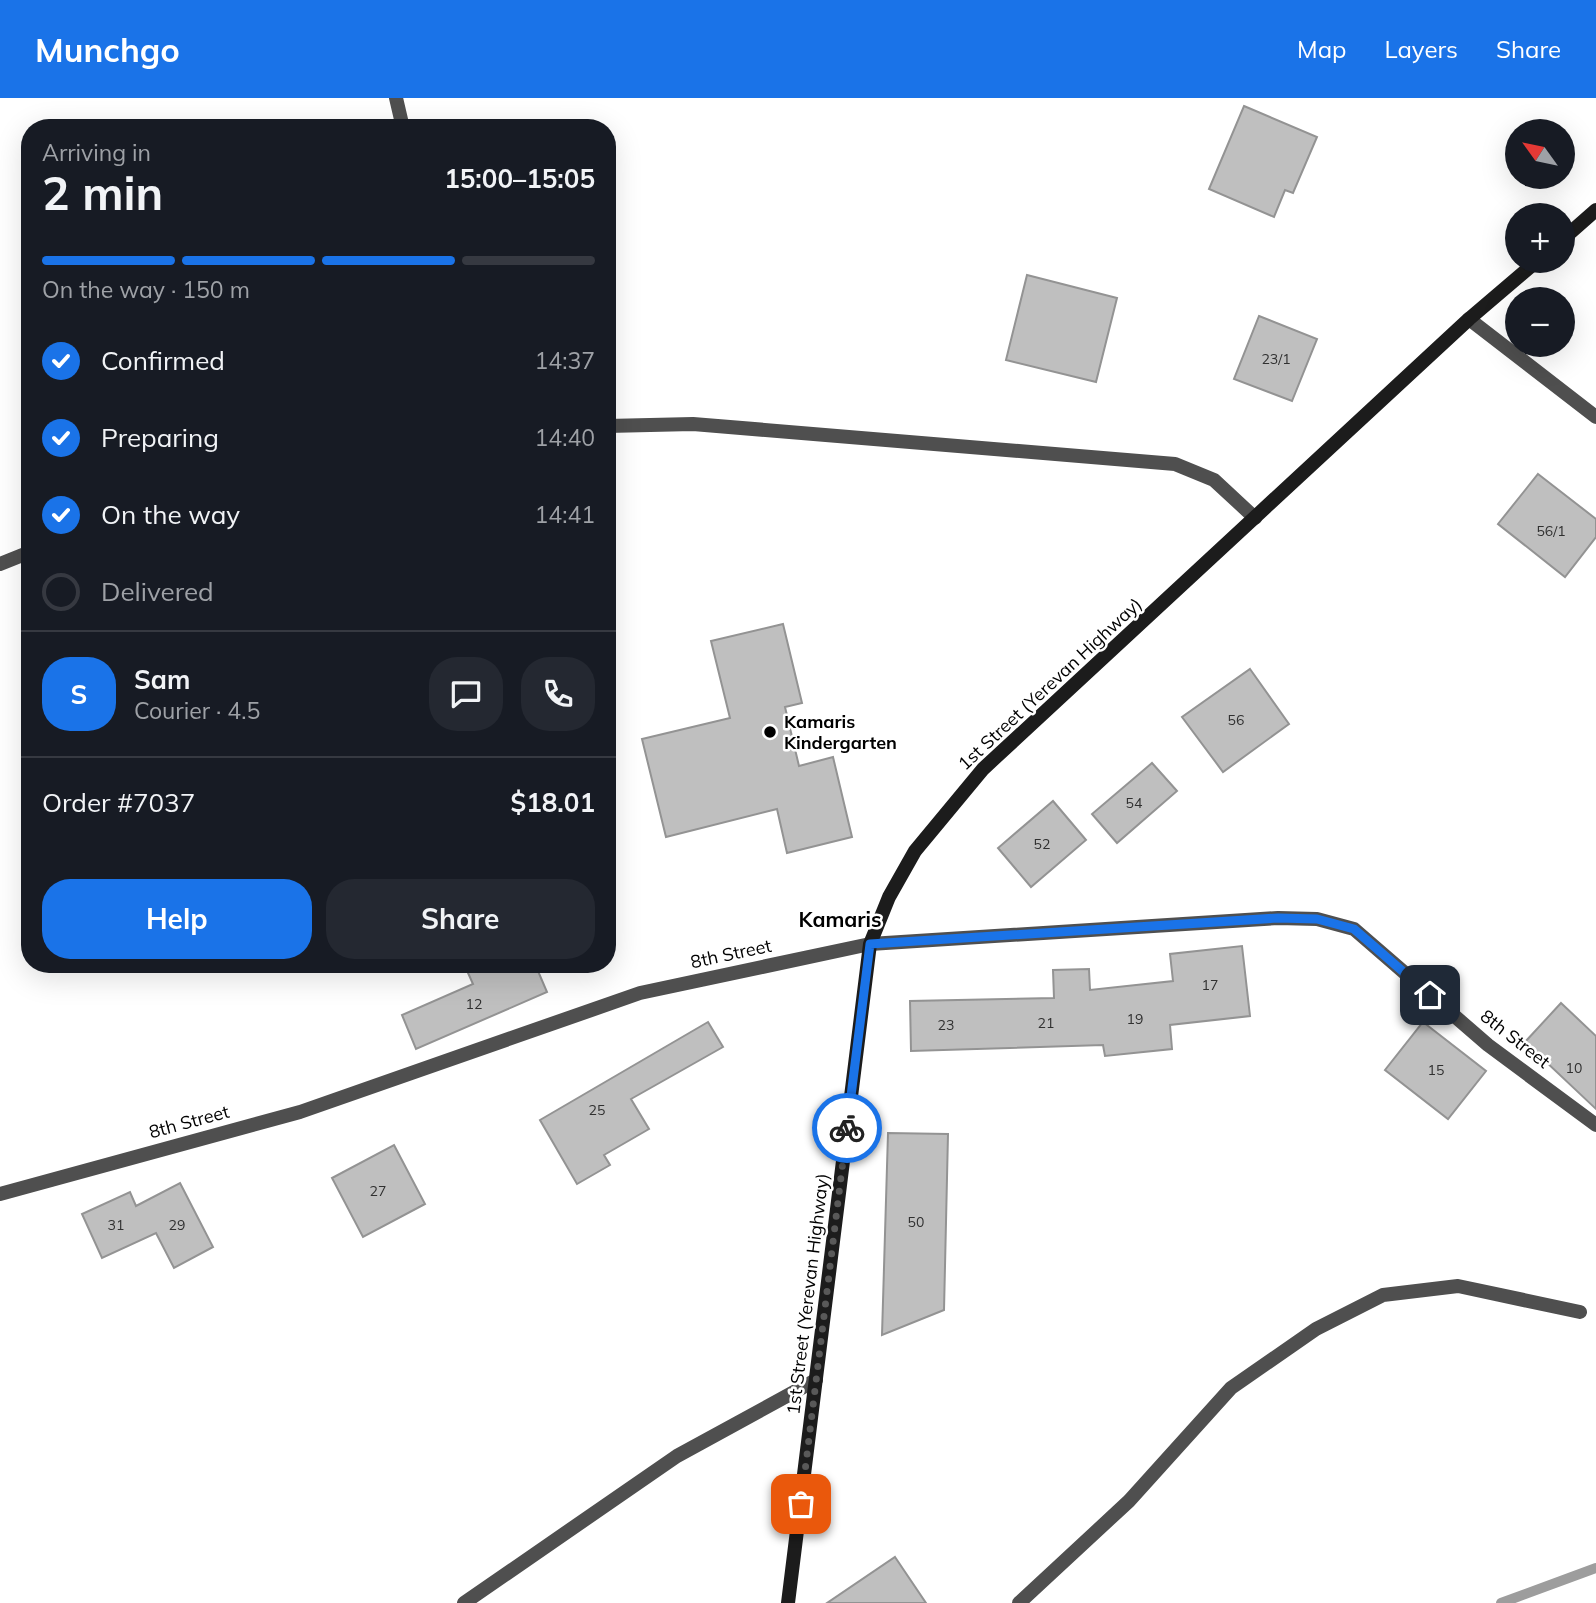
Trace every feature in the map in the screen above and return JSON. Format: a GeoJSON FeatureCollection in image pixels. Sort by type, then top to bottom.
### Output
{"type":"FeatureCollection","features":[{"type":"Feature","properties":{"kind":"main road"},"geometry":{"type":"LineString","coordinates":[[1575,229],[1596,211]]}},
{"type":"Feature","properties":{"kind":"main road","name":"1st Street (Yerevan Highway)"},"geometry":{"type":"LineString","coordinates":[[788,1603],[870,944],[889,897],[915,851],[983,769],[1469,319],[1523,273]]}},
{"type":"Feature","properties":{"kind":"street"},"geometry":{"type":"LineString","coordinates":[[396,98],[401,119]]}},
{"type":"Feature","properties":{"kind":"street"},"geometry":{"type":"LineString","coordinates":[[1469,319],[1596,417]]}},
{"type":"Feature","properties":{"kind":"street"},"geometry":{"type":"LineString","coordinates":[[616,426],[693,424],[1175,464],[1214,480],[1255,519]]}},
{"type":"Feature","properties":{"kind":"street"},"geometry":{"type":"LineString","coordinates":[[0,564],[21,556]]}},
{"type":"Feature","properties":{"kind":"street","name":"8th Street"},"geometry":{"type":"LineString","coordinates":[[0,1194],[300,1112],[640,993],[870,944],[1278,918],[1317,919],[1354,929],[1488,1045],[1596,1125]]}},
{"type":"Feature","properties":{"kind":"street"},"geometry":{"type":"LineString","coordinates":[[1019,1603],[1129,1501],[1231,1388],[1316,1329],[1383,1295],[1458,1286],[1580,1312]]}},
{"type":"Feature","properties":{"kind":"street"},"geometry":{"type":"LineString","coordinates":[[464,1603],[677,1456],[816,1380]]}},
{"type":"Feature","properties":{"kind":"building"},"geometry":{"type":"Polygon","coordinates":[[[1244,106],[1317,137],[1293,193],[1285,190],[1274,217],[1209,189],[1244,106]]]}},
{"type":"Feature","properties":{"kind":"building"},"geometry":{"type":"Polygon","coordinates":[[[1027,275],[1117,298],[1096,382],[1006,360],[1027,275]]]}},
{"type":"Feature","properties":{"kind":"building"},"geometry":{"type":"Polygon","coordinates":[[[1259,316],[1317,339],[1292,401],[1234,379],[1259,316]]]}},
{"type":"Feature","properties":{"kind":"building"},"geometry":{"type":"Polygon","coordinates":[[[1538,474],[1596,519],[1596,537],[1565,577],[1498,524],[1538,474]]]}},
{"type":"Feature","properties":{"kind":"building","name":"Kamaris Kindergarten"},"geometry":{"type":"Polygon","coordinates":[[[783,624],[802,703],[785,707],[799,766],[833,757],[852,837],[787,853],[777,809],[666,837],[642,739],[730,718],[711,641],[783,624]]]}},
{"type":"Feature","properties":{"kind":"building"},"geometry":{"type":"Polygon","coordinates":[[[1250,669],[1289,724],[1223,772],[1182,717],[1250,669]]]}},
{"type":"Feature","properties":{"kind":"building"},"geometry":{"type":"Polygon","coordinates":[[[1152,763],[1177,791],[1117,843],[1092,814],[1152,763]]]}},
{"type":"Feature","properties":{"kind":"building"},"geometry":{"type":"Polygon","coordinates":[[[1053,801],[1086,840],[1031,887],[998,848],[1053,801]]]}},
{"type":"Feature","properties":{"kind":"building"},"geometry":{"type":"Polygon","coordinates":[[[1242,946],[1250,1016],[1170,1025],[1172,1049],[1105,1056],[1103,1045],[911,1051],[910,1001],[1054,998],[1053,970],[1089,969],[1090,990],[1173,981],[1170,954],[1242,946]]]}},
{"type":"Feature","properties":{"kind":"building"},"geometry":{"type":"Polygon","coordinates":[[[468,973],[539,973],[547,992],[416,1049],[402,1015],[473,984],[468,973]]]}},
{"type":"Feature","properties":{"kind":"building"},"geometry":{"type":"Polygon","coordinates":[[[1561,1003],[1596,1036],[1596,1109],[1525,1042],[1561,1003]]]}},
{"type":"Feature","properties":{"kind":"building"},"geometry":{"type":"Polygon","coordinates":[[[708,1022],[723,1047],[631,1099],[649,1129],[604,1155],[610,1165],[577,1184],[540,1120],[708,1022]]]}},
{"type":"Feature","properties":{"kind":"building"},"geometry":{"type":"Polygon","coordinates":[[[1423,1022],[1486,1071],[1448,1119],[1385,1070],[1423,1022]]]}},
{"type":"Feature","properties":{"kind":"building"},"geometry":{"type":"Polygon","coordinates":[[[888,1133],[948,1134],[944,1310],[882,1335],[888,1133]]]}},
{"type":"Feature","properties":{"kind":"building"},"geometry":{"type":"Polygon","coordinates":[[[394,1145],[425,1204],[363,1237],[332,1178],[394,1145]]]}},
{"type":"Feature","properties":{"kind":"building"},"geometry":{"type":"Polygon","coordinates":[[[180,1183],[213,1247],[174,1268],[156,1233],[102,1258],[82,1214],[130,1192],[136,1206],[180,1183]]]}},
{"type":"Feature","properties":{"kind":"building"},"geometry":{"type":"Polygon","coordinates":[[[895,1557],[926,1603],[827,1603],[895,1557]]]}},
{"type":"Feature","properties":{"kind":"waterway"},"geometry":{"type":"LineString","coordinates":[[1501,1603],[1596,1568]]}},
{"type":"Feature","properties":{"kind":"way so far"},"geometry":{"type":"LineString","coordinates":[[801,1504],[847,1128]]}},
{"type":"Feature","properties":{"kind":"place","name":"Kamaris Kindergarten"},"geometry":{"type":"Point","coordinates":[770,732]}},
{"type":"Feature","properties":{"kind":"district","name":"Kamaris"},"geometry":{"type":"Point","coordinates":[840,920]}},
{"type":"Feature","properties":{"kind":"route"},"geometry":{"type":"LineString","coordinates":[[847,1128],[870,944],[1278,918],[1317,919],[1354,929],[1430,995]]}}]}
